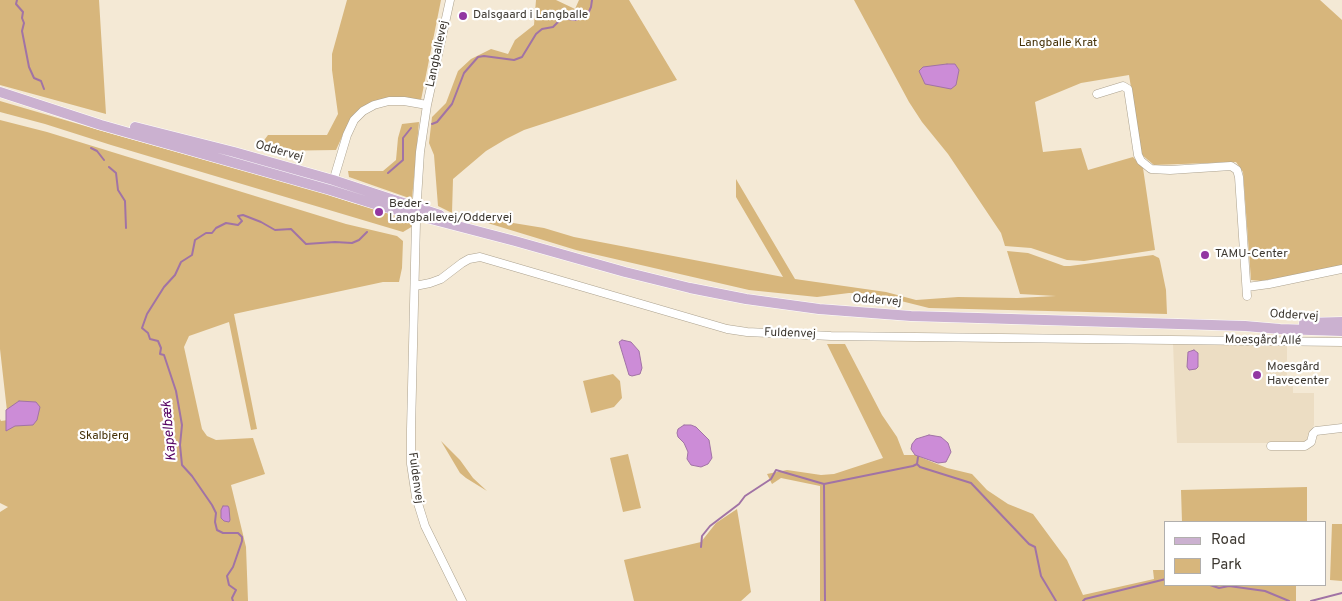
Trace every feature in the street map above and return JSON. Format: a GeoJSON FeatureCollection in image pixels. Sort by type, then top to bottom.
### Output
{"type":"FeatureCollection","features":[{"type":"Feature","properties":{"kind":"main road","name":"Oddervej"},"geometry":{"type":"LineString","coordinates":[[0,92],[101,125],[332,185],[625,272],[746,299],[819,309],[911,316],[1245,326],[1342,331]]}},
{"type":"Feature","properties":{"kind":"main road","name":"Oddervej"},"geometry":{"type":"LineString","coordinates":[[1245,326],[1342,322]]}},
{"type":"Feature","properties":{"kind":"street","name":"Langballevej"},"geometry":{"type":"LineString","coordinates":[[332,185],[347,135],[354,120],[363,111],[374,105],[389,101],[404,101],[427,105],[450,0]]}},
{"type":"Feature","properties":{"kind":"street"},"geometry":{"type":"LineString","coordinates":[[1097,94],[1124,86],[1128,88],[1138,155],[1141,161],[1152,169],[1170,170],[1231,166],[1237,170],[1247,296]]}},
{"type":"Feature","properties":{"kind":"street"},"geometry":{"type":"LineString","coordinates":[[417,199],[420,152],[427,105]]}},
{"type":"Feature","properties":{"kind":"street","name":"Fuldenvej"},"geometry":{"type":"LineString","coordinates":[[416,222],[411,429],[412,464],[416,497],[425,526],[462,601]]}},
{"type":"Feature","properties":{"kind":"street","name":"Fuldenvej"},"geometry":{"type":"LineString","coordinates":[[415,286],[440,279],[462,262],[480,257],[738,331],[850,336],[1183,340]]}},
{"type":"Feature","properties":{"kind":"street"},"geometry":{"type":"LineString","coordinates":[[1247,287],[1342,269]]}},
{"type":"Feature","properties":{"kind":"street","name":"Moesgård Allé"},"geometry":{"type":"LineString","coordinates":[[1183,340],[1342,342]]}},
{"type":"Feature","properties":{"kind":"street"},"geometry":{"type":"LineString","coordinates":[[1271,446],[1305,446],[1311,442],[1316,431],[1342,428]]}},
{"type":"Feature","properties":{"kind":"shaded area"},"geometry":{"type":"Polygon","coordinates":[[[955,64],[959,70],[956,85],[951,89],[925,84],[919,71],[923,67],[955,64]]]}},
{"type":"Feature","properties":{"kind":"shaded area"},"geometry":{"type":"Polygon","coordinates":[[[622,340],[631,342],[639,351],[642,368],[640,374],[629,375],[619,342],[622,340]]]}},
{"type":"Feature","properties":{"kind":"shaded area"},"geometry":{"type":"Polygon","coordinates":[[[1173,343],[1287,345],[1287,380],[1293,380],[1293,393],[1314,393],[1314,425],[1305,443],[1177,443],[1173,343]]]}},
{"type":"Feature","properties":{"kind":"shaded area"},"geometry":{"type":"Polygon","coordinates":[[[1194,350],[1198,353],[1198,367],[1189,370],[1187,367],[1188,352],[1194,350]]]}},
{"type":"Feature","properties":{"kind":"shaded area"},"geometry":{"type":"Polygon","coordinates":[[[19,401],[36,402],[40,407],[37,420],[33,425],[15,426],[6,431],[6,410],[19,401]]]}},
{"type":"Feature","properties":{"kind":"shaded area"},"geometry":{"type":"Polygon","coordinates":[[[684,425],[696,427],[709,440],[712,458],[708,464],[701,467],[691,465],[687,459],[688,452],[677,433],[678,429],[684,425]]]}},
{"type":"Feature","properties":{"kind":"shaded area"},"geometry":{"type":"Polygon","coordinates":[[[929,435],[941,437],[948,443],[951,452],[946,462],[938,463],[915,455],[911,449],[916,439],[929,435]]]}},
{"type":"Feature","properties":{"kind":"shaded area"},"geometry":{"type":"Polygon","coordinates":[[[223,506],[228,506],[229,508],[229,522],[221,518],[223,506]]]}},
{"type":"Feature","properties":{"kind":"green space"},"geometry":{"type":"Polygon","coordinates":[[[0,0],[99,0],[106,114],[0,85],[0,0]]]}},
{"type":"Feature","properties":{"kind":"green space"},"geometry":{"type":"Polygon","coordinates":[[[347,0],[441,0],[421,100],[390,97],[370,103],[355,113],[336,150],[266,151],[262,143],[268,135],[327,135],[338,114],[332,70],[332,54],[347,0]]]}},
{"type":"Feature","properties":{"kind":"green space"},"geometry":{"type":"Polygon","coordinates":[[[536,0],[556,0],[575,9],[579,0],[629,0],[677,80],[524,130],[506,139],[486,151],[453,179],[452,213],[438,206],[434,155],[429,143],[432,117],[446,103],[458,71],[471,59],[491,49],[508,54],[515,40],[534,25],[536,0]]]}},
{"type":"Feature","properties":{"kind":"green space","name":"Langballe Krat"},"geometry":{"type":"Polygon","coordinates":[[[854,0],[1320,0],[1342,20],[1342,267],[1261,281],[1251,280],[1243,172],[1236,162],[1154,165],[1142,155],[1129,75],[1081,83],[1035,102],[1043,152],[1081,148],[1088,170],[1133,157],[1143,168],[1155,250],[1084,261],[1067,260],[1031,248],[1005,246],[1001,233],[948,154],[922,122],[909,102],[854,0]]]}},
{"type":"Feature","properties":{"kind":"green space"},"geometry":{"type":"Polygon","coordinates":[[[0,101],[412,219],[413,226],[403,232],[0,112],[0,101]]]}},
{"type":"Feature","properties":{"kind":"green space","name":"Skalbjerg"},"geometry":{"type":"Polygon","coordinates":[[[0,120],[47,132],[346,224],[397,236],[403,241],[402,268],[399,282],[383,282],[234,314],[257,429],[251,430],[229,322],[189,336],[184,347],[202,429],[207,436],[216,440],[253,438],[265,474],[231,485],[246,547],[248,601],[0,601],[0,512],[8,507],[0,503],[0,419],[1,421],[8,420],[0,349],[0,120]]]}},
{"type":"Feature","properties":{"kind":"green space"},"geometry":{"type":"Polygon","coordinates":[[[419,122],[412,199],[349,177],[348,171],[383,171],[396,160],[398,138],[402,124],[419,122]]]}},
{"type":"Feature","properties":{"kind":"green space"},"geometry":{"type":"Polygon","coordinates":[[[736,179],[795,279],[886,292],[916,300],[958,297],[1017,298],[1056,296],[1020,294],[1007,251],[1028,253],[1064,266],[1153,255],[1159,258],[1160,261],[1166,290],[1167,314],[929,308],[862,293],[817,297],[749,290],[576,250],[458,214],[544,228],[574,237],[783,277],[736,197],[736,179]]]}},
{"type":"Feature","properties":{"kind":"green space"},"geometry":{"type":"Polygon","coordinates":[[[827,344],[845,344],[882,415],[897,437],[904,455],[915,455],[947,468],[972,474],[987,490],[1008,504],[1033,514],[1067,560],[1083,595],[1154,579],[1153,570],[1164,570],[1164,586],[1296,586],[1296,601],[820,601],[820,486],[781,478],[772,484],[767,474],[787,470],[821,475],[834,474],[883,458],[827,344]]]}},
{"type":"Feature","properties":{"kind":"green space"},"geometry":{"type":"Polygon","coordinates":[[[613,374],[620,381],[622,398],[614,407],[591,413],[583,381],[613,374]]]}},
{"type":"Feature","properties":{"kind":"green space"},"geometry":{"type":"Polygon","coordinates":[[[441,441],[460,460],[473,478],[487,491],[460,473],[441,441]]]}},
{"type":"Feature","properties":{"kind":"green space"},"geometry":{"type":"Polygon","coordinates":[[[628,454],[641,508],[623,512],[610,458],[628,454]]]}},
{"type":"Feature","properties":{"kind":"green space"},"geometry":{"type":"Polygon","coordinates":[[[1307,487],[1307,521],[1182,521],[1181,490],[1307,487]]]}},
{"type":"Feature","properties":{"kind":"green space"},"geometry":{"type":"Polygon","coordinates":[[[737,509],[751,592],[741,601],[634,601],[624,560],[701,542],[716,523],[737,509]]]}},
{"type":"Feature","properties":{"kind":"green space"},"geometry":{"type":"Polygon","coordinates":[[[1332,524],[1342,524],[1342,581],[1330,580],[1332,524]]]}},
{"type":"Feature","properties":{"kind":"waterway"},"geometry":{"type":"LineString","coordinates":[[17,0],[16,4],[23,12],[22,18],[24,23],[22,31],[29,67],[34,78],[41,81],[44,89]]}},
{"type":"Feature","properties":{"kind":"waterway","name":"Kapelbæk"},"geometry":{"type":"LineString","coordinates":[[432,124],[437,122],[452,104],[464,73],[478,57],[514,60],[522,57],[536,34],[542,29],[553,27],[562,18],[575,20],[587,16],[592,0]]}},
{"type":"Feature","properties":{"kind":"waterway","name":"Kapelbæk"},"geometry":{"type":"LineString","coordinates":[[388,173],[403,160],[403,138],[411,128]]}},
{"type":"Feature","properties":{"kind":"waterway"},"geometry":{"type":"LineString","coordinates":[[91,148],[97,151],[104,160]]}},
{"type":"Feature","properties":{"kind":"waterway"},"geometry":{"type":"LineString","coordinates":[[109,167],[116,173],[118,190],[125,201],[126,228]]}},
{"type":"Feature","properties":{"kind":"waterway","name":"Kapelbæk"},"geometry":{"type":"LineString","coordinates":[[233,601],[232,598],[236,590],[229,585],[227,576],[233,567],[242,537],[238,533],[223,533],[217,530],[215,522],[216,513],[212,505],[182,465],[180,445],[182,425],[176,391],[164,355],[160,354],[161,348],[158,341],[150,339],[148,333],[142,328],[147,314],[164,287],[175,275],[181,262],[192,255],[195,240],[206,233],[212,233],[216,228],[226,223],[238,225],[242,221],[238,216],[243,215],[275,230],[291,229],[306,244],[352,243],[359,240],[367,232]]}},
{"type":"Feature","properties":{"kind":"waterway"},"geometry":{"type":"LineString","coordinates":[[701,547],[702,536],[710,526],[739,504],[745,496],[771,479],[776,470],[824,484],[913,466],[917,464],[918,457]]}},
{"type":"Feature","properties":{"kind":"waterway"},"geometry":{"type":"LineString","coordinates":[[917,464],[920,467],[971,483],[1029,544],[1035,547],[1041,576],[1056,601]]}},
{"type":"Feature","properties":{"kind":"waterway"},"geometry":{"type":"LineString","coordinates":[[824,484],[825,601]]}},
{"type":"Feature","properties":{"kind":"waterway"},"geometry":{"type":"LineString","coordinates":[[1083,601],[1164,579]]}},
{"type":"Feature","properties":{"kind":"waterway"},"geometry":{"type":"LineString","coordinates":[[1213,586],[1219,588],[1229,586]]}},
{"type":"Feature","properties":{"kind":"waterway"},"geometry":{"type":"LineString","coordinates":[[1229,586],[1265,591],[1289,601]]}},
{"type":"Feature","properties":{"kind":"waterway"},"geometry":{"type":"LineString","coordinates":[[1311,601],[1342,593]]}},
{"type":"Feature","properties":{"kind":"place","name":"Dalsgaard i Langballe"},"geometry":{"type":"Point","coordinates":[463,16]}},
{"type":"Feature","properties":{"kind":"place","name":"Beder - Langballevej/Oddervej"},"geometry":{"type":"Point","coordinates":[379,212]}},
{"type":"Feature","properties":{"kind":"place","name":"TAMU-Center"},"geometry":{"type":"Point","coordinates":[1205,255]}},
{"type":"Feature","properties":{"kind":"place","name":"Moesgård Havecenter"},"geometry":{"type":"Point","coordinates":[1257,375]}}]}
